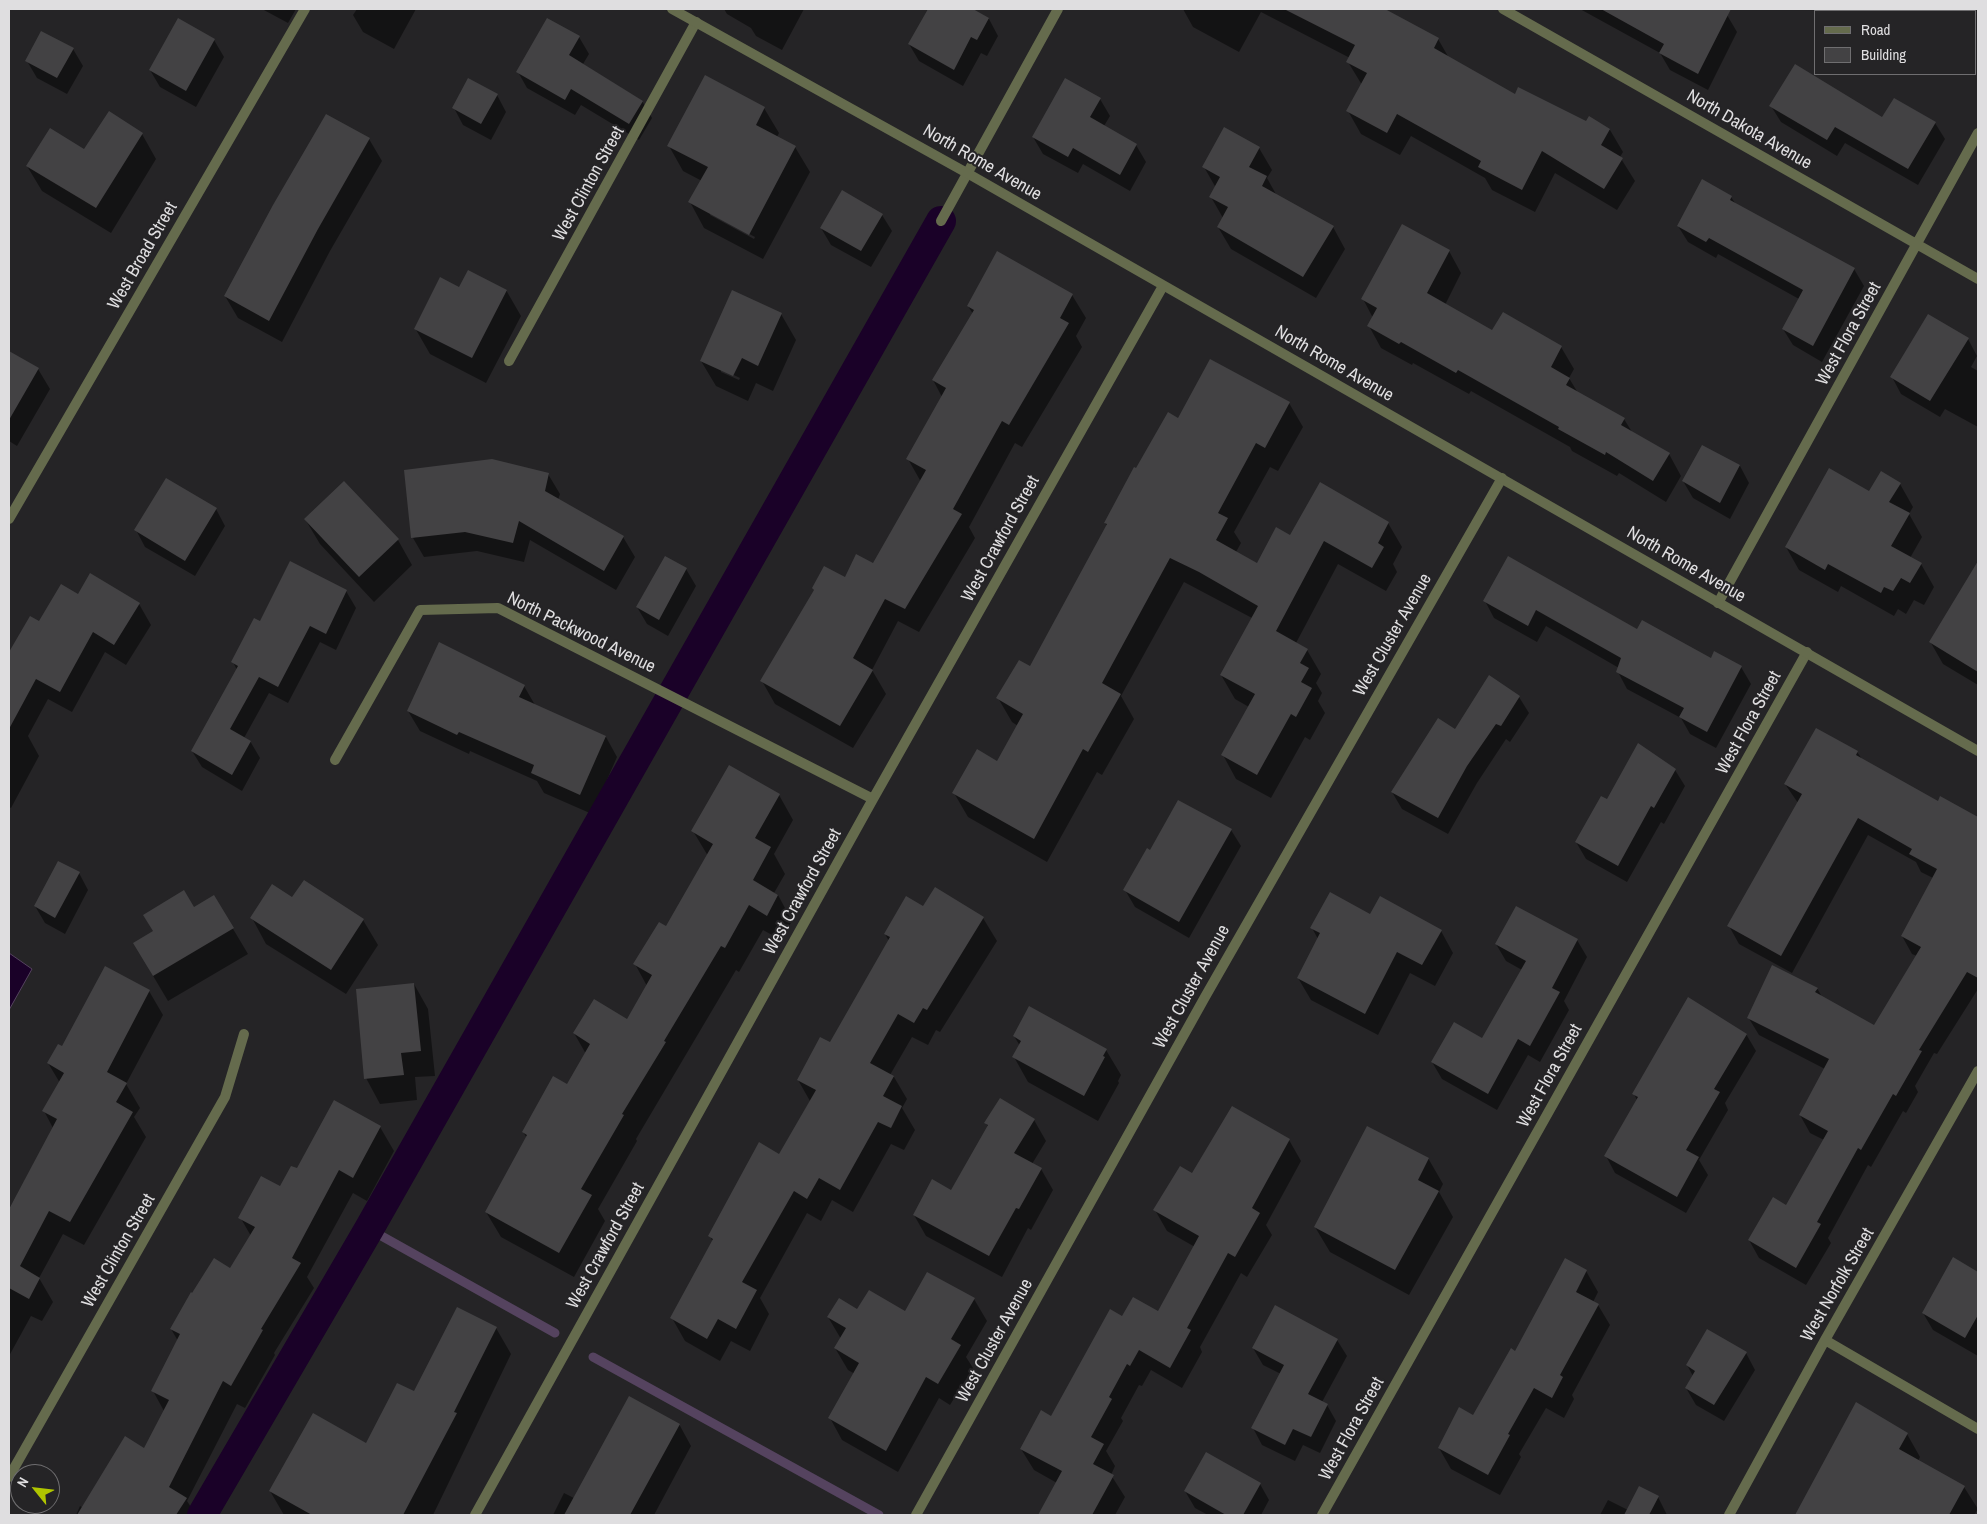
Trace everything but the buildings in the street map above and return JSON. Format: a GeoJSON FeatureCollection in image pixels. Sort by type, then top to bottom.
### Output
{"type":"FeatureCollection","features":[{"type":"Feature","properties":{"kind":"street","name":"West Broad Street"},"geometry":{"type":"LineString","coordinates":[[9,519],[305,9]]}},
{"type":"Feature","properties":{"kind":"street","name":"North Rome Avenue"},"geometry":{"type":"LineString","coordinates":[[672,9],[967,173],[1978,751]]}},
{"type":"Feature","properties":{"kind":"street"},"geometry":{"type":"LineString","coordinates":[[941,221],[1058,9]]}},
{"type":"Feature","properties":{"kind":"street","name":"North Dakota Avenue"},"geometry":{"type":"LineString","coordinates":[[1503,9],[1978,279]]}},
{"type":"Feature","properties":{"kind":"street","name":"West Clinton Street"},"geometry":{"type":"LineString","coordinates":[[510,361],[696,22]]}},
{"type":"Feature","properties":{"kind":"street","name":"West Flora Street"},"geometry":{"type":"LineString","coordinates":[[1718,603],[1978,133]]}},
{"type":"Feature","properties":{"kind":"street","name":"West Crawford Street"},"geometry":{"type":"LineString","coordinates":[[475,1515],[873,800],[1163,286]]}},
{"type":"Feature","properties":{"kind":"street","name":"West Cluster Avenue"},"geometry":{"type":"LineString","coordinates":[[916,1515],[1205,997],[1502,478]]}},
{"type":"Feature","properties":{"kind":"street","name":"North Packwood Avenue"},"geometry":{"type":"LineString","coordinates":[[335,760],[420,610],[498,608],[873,800]]}},
{"type":"Feature","properties":{"kind":"street","name":"West Flora Street"},"geometry":{"type":"LineString","coordinates":[[1322,1515],[1807,652]]}},
{"type":"Feature","properties":{"kind":"street","name":"West Clinton Street"},"geometry":{"type":"LineString","coordinates":[[9,1477],[225,1096],[244,1034]]}},
{"type":"Feature","properties":{"kind":"street","name":"West Norfolk Street"},"geometry":{"type":"LineString","coordinates":[[1729,1515],[1825,1340],[1978,1071]]}},
{"type":"Feature","properties":{"kind":"street"},"geometry":{"type":"LineString","coordinates":[[1825,1340],[1978,1429]]}},
{"type":"Feature","properties":{"kind":"shaded area"},"geometry":{"type":"Polygon","coordinates":[[[9,953],[32,969],[9,1010],[9,953]]]}},
{"type":"Feature","properties":{"kind":"waterway"},"geometry":{"type":"LineString","coordinates":[[202,1515],[369,1229],[941,221]]}},
{"type":"Feature","properties":{"kind":"waterway"},"geometry":{"type":"LineString","coordinates":[[369,1229],[555,1333]]}},
{"type":"Feature","properties":{"kind":"waterway"},"geometry":{"type":"LineString","coordinates":[[593,1357],[879,1515]]}}]}
